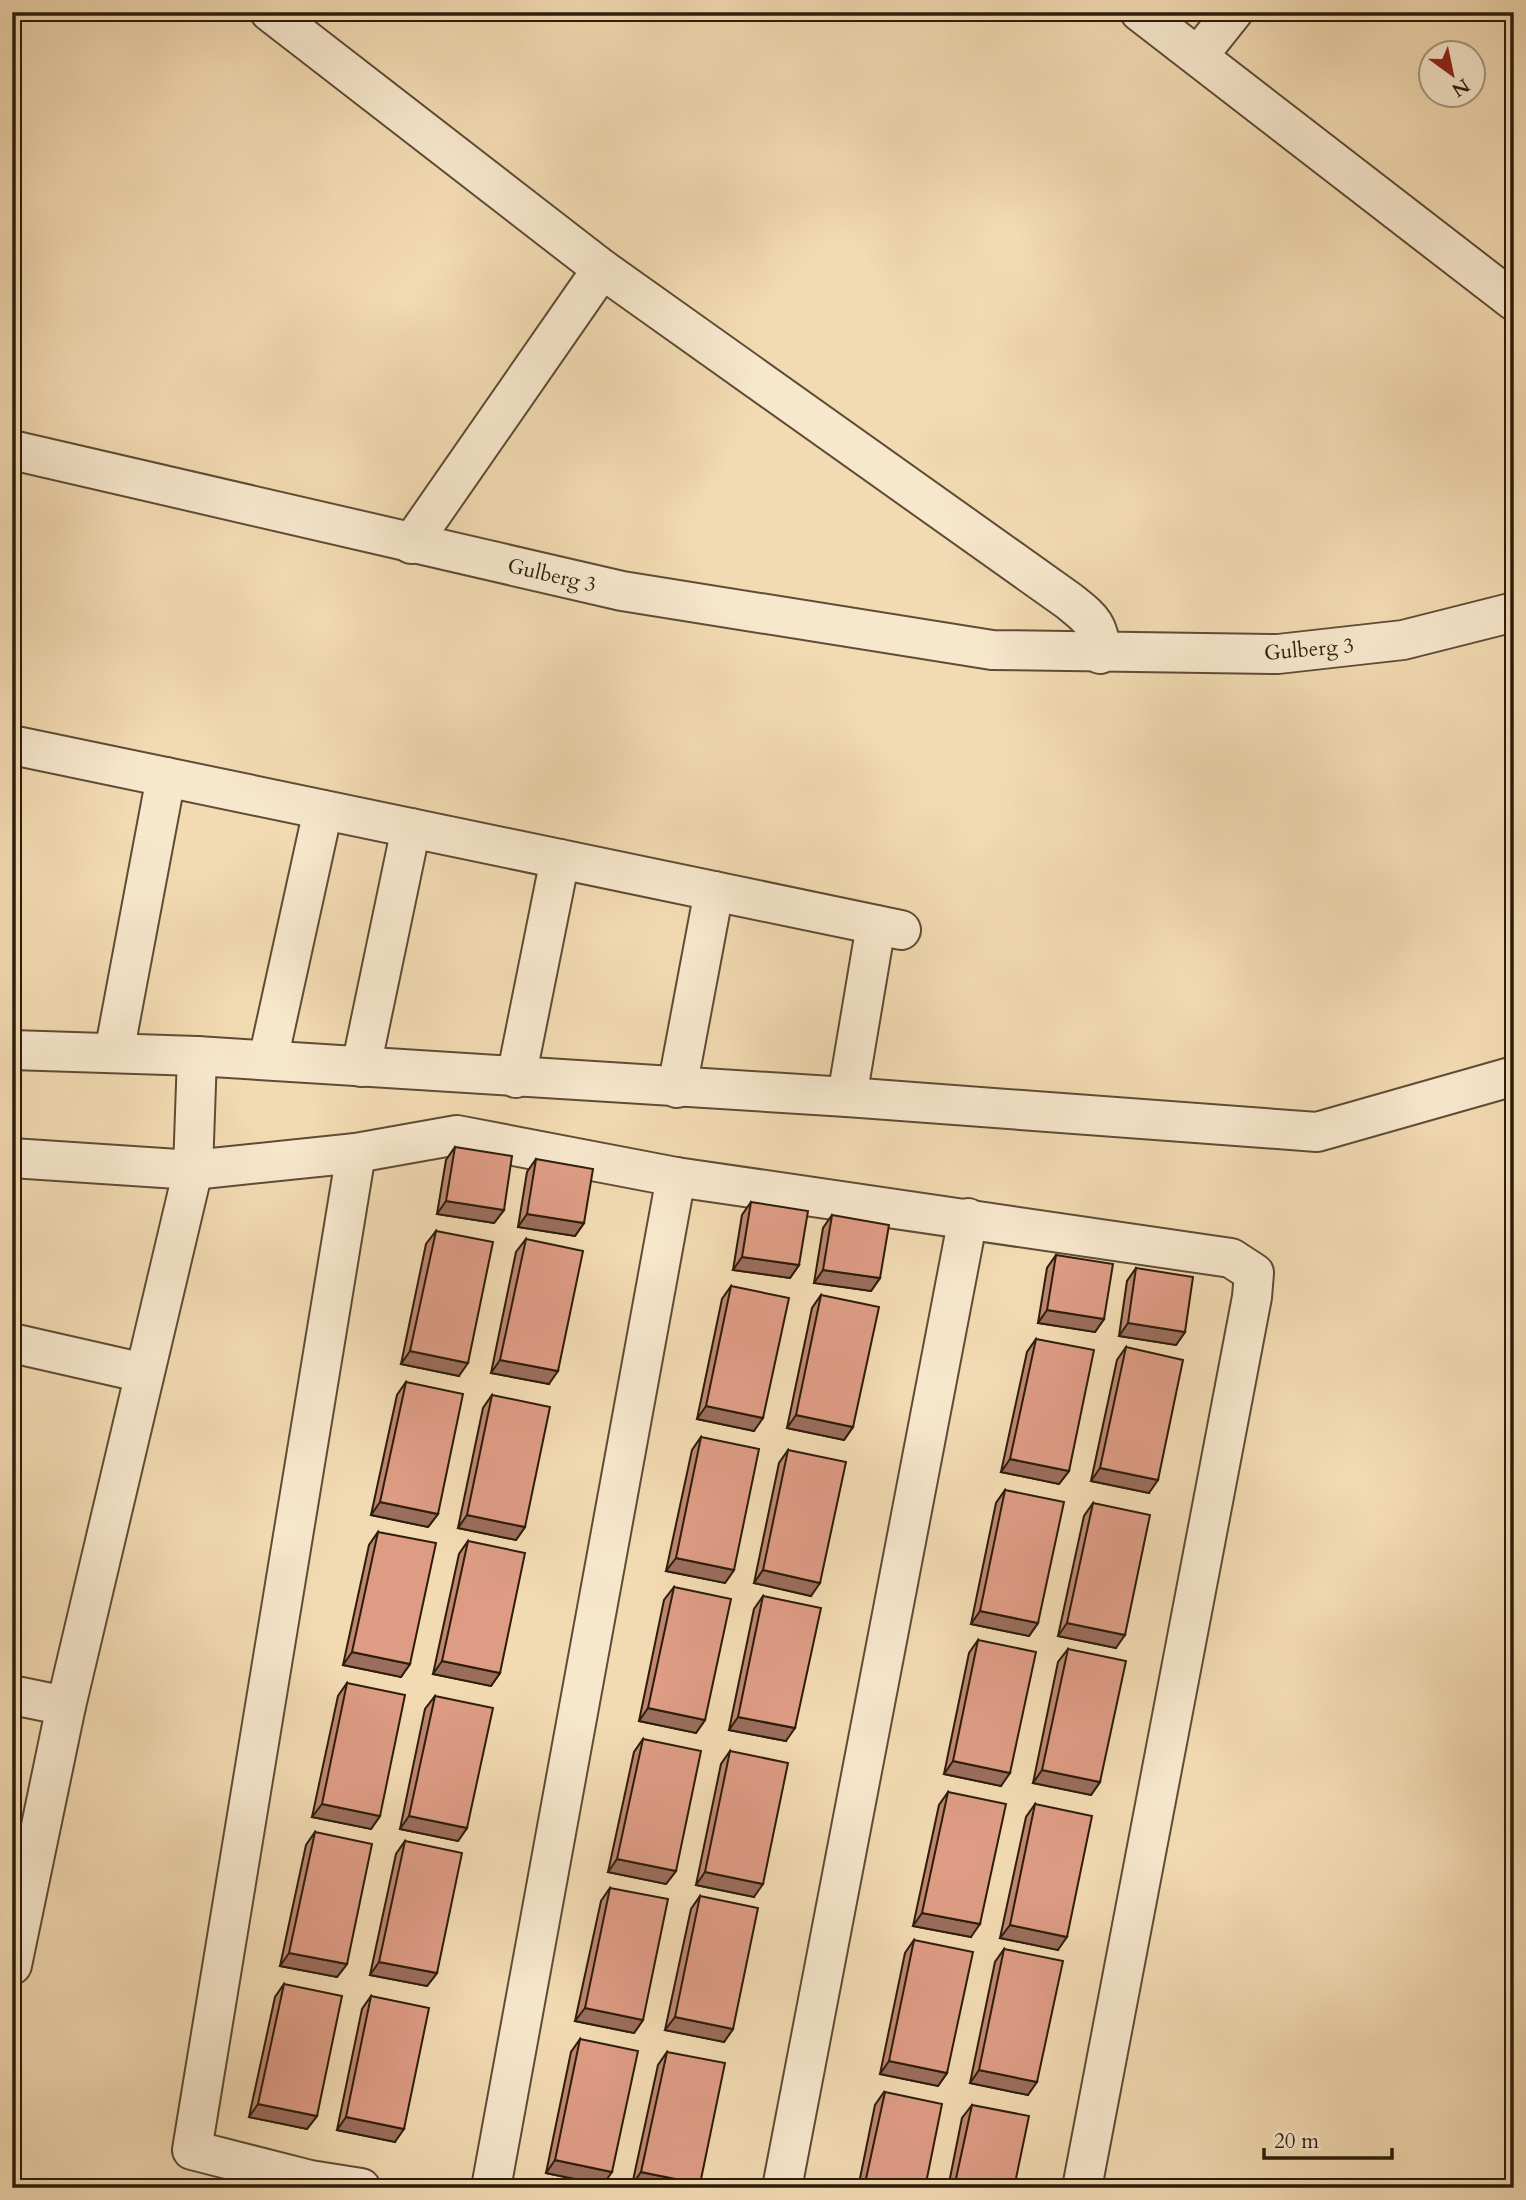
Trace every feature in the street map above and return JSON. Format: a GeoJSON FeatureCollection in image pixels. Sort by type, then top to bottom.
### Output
{"type":"FeatureCollection","features":[{"type":"Feature","properties":{"kind":"street"},"geometry":{"type":"LineString","coordinates":[[270,12],[602,269],[1069,601],[1088,617],[1101,634],[1100,654]]}},
{"type":"Feature","properties":{"kind":"street"},"geometry":{"type":"LineString","coordinates":[[1140,12],[1514,301]]}},
{"type":"Feature","properties":{"kind":"street"},"geometry":{"type":"LineString","coordinates":[[1198,56],[1233,12]]}},
{"type":"Feature","properties":{"kind":"street"},"geometry":{"type":"LineString","coordinates":[[411,544],[602,269]]}},
{"type":"Feature","properties":{"kind":"street","name":"Gulberg 3"},"geometry":{"type":"LineString","coordinates":[[12,450],[622,591],[992,650],[1100,654],[1278,654],[1403,640],[1514,612]]}},
{"type":"Feature","properties":{"kind":"street"},"geometry":{"type":"LineString","coordinates":[[13,750],[166,777],[888,927],[847,1097]]}},
{"type":"Feature","properties":{"kind":"street"},"geometry":{"type":"LineString","coordinates":[[114,1053],[166,777]]}},
{"type":"Feature","properties":{"kind":"street"},"geometry":{"type":"LineString","coordinates":[[268,1060],[323,810]]}},
{"type":"Feature","properties":{"kind":"street"},"geometry":{"type":"LineString","coordinates":[[361,1067],[411,828]]}},
{"type":"Feature","properties":{"kind":"street"},"geometry":{"type":"LineString","coordinates":[[516,1078],[560,859]]}},
{"type":"Feature","properties":{"kind":"street"},"geometry":{"type":"LineString","coordinates":[[677,1088],[714,891]]}},
{"type":"Feature","properties":{"kind":"street"},"geometry":{"type":"LineString","coordinates":[[12,1050],[268,1060],[516,1078],[847,1097],[1317,1132],[1514,1076]]}},
{"type":"Feature","properties":{"kind":"street"},"geometry":{"type":"LineString","coordinates":[[12,1965],[18,1916],[193,1170],[197,1056]]}},
{"type":"Feature","properties":{"kind":"street"},"geometry":{"type":"LineString","coordinates":[[12,1158],[193,1170],[356,1153],[457,1135],[676,1177],[1231,1258],[1254,1273],[1252,1297],[1082,2188]]}},
{"type":"Feature","properties":{"kind":"street"},"geometry":{"type":"LineString","coordinates":[[356,1153],[192,2150],[310,2184],[361,2188]]}},
{"type":"Feature","properties":{"kind":"street"},"geometry":{"type":"LineString","coordinates":[[491,2188],[676,1177]]}},
{"type":"Feature","properties":{"kind":"street"},"geometry":{"type":"LineString","coordinates":[[782,2188],[968,1218]]}},
{"type":"Feature","properties":{"kind":"street"},"geometry":{"type":"LineString","coordinates":[[12,1343],[144,1373]]}},
{"type":"Feature","properties":{"kind":"street"},"geometry":{"type":"LineString","coordinates":[[12,1695],[66,1706]]}},
{"type":"Feature","properties":{"kind":"building"},"geometry":{"type":"Polygon","coordinates":[[[455,1147],[512,1156],[504,1210],[446,1201],[455,1147]]]}},
{"type":"Feature","properties":{"kind":"building"},"geometry":{"type":"Polygon","coordinates":[[[536,1159],[593,1169],[584,1223],[527,1214],[536,1159]]]}},
{"type":"Feature","properties":{"kind":"building"},"geometry":{"type":"Polygon","coordinates":[[[751,1202],[808,1211],[799,1265],[742,1257],[751,1202]]]}},
{"type":"Feature","properties":{"kind":"building"},"geometry":{"type":"Polygon","coordinates":[[[832,1215],[889,1225],[880,1278],[823,1270],[832,1215]]]}},
{"type":"Feature","properties":{"kind":"building"},"geometry":{"type":"Polygon","coordinates":[[[436,1231],[493,1242],[468,1363],[410,1351],[436,1231]]]}},
{"type":"Feature","properties":{"kind":"building"},"geometry":{"type":"Polygon","coordinates":[[[526,1239],[583,1251],[558,1371],[500,1360],[526,1239]]]}},
{"type":"Feature","properties":{"kind":"building"},"geometry":{"type":"Polygon","coordinates":[[[1056,1255],[1113,1264],[1104,1319],[1047,1310],[1056,1255]]]}},
{"type":"Feature","properties":{"kind":"building"},"geometry":{"type":"Polygon","coordinates":[[[1136,1268],[1193,1277],[1185,1332],[1128,1323],[1136,1268]]]}},
{"type":"Feature","properties":{"kind":"building"},"geometry":{"type":"Polygon","coordinates":[[[731,1286],[789,1298],[763,1418],[706,1406],[731,1286]]]}},
{"type":"Feature","properties":{"kind":"building"},"geometry":{"type":"Polygon","coordinates":[[[821,1295],[879,1307],[853,1427],[796,1415],[821,1295]]]}},
{"type":"Feature","properties":{"kind":"building"},"geometry":{"type":"Polygon","coordinates":[[[1036,1339],[1094,1350],[1069,1471],[1010,1459],[1036,1339]]]}},
{"type":"Feature","properties":{"kind":"building"},"geometry":{"type":"Polygon","coordinates":[[[1126,1347],[1183,1360],[1158,1480],[1100,1468],[1126,1347]]]}},
{"type":"Feature","properties":{"kind":"building"},"geometry":{"type":"Polygon","coordinates":[[[406,1382],[463,1394],[438,1514],[380,1502],[406,1382]]]}},
{"type":"Feature","properties":{"kind":"building"},"geometry":{"type":"Polygon","coordinates":[[[492,1395],[550,1407],[525,1527],[467,1515],[492,1395]]]}},
{"type":"Feature","properties":{"kind":"building"},"geometry":{"type":"Polygon","coordinates":[[[701,1437],[759,1449],[734,1570],[676,1558],[701,1437]]]}},
{"type":"Feature","properties":{"kind":"building"},"geometry":{"type":"Polygon","coordinates":[[[788,1450],[846,1462],[820,1583],[763,1570],[788,1450]]]}},
{"type":"Feature","properties":{"kind":"building"},"geometry":{"type":"Polygon","coordinates":[[[1005,1490],[1064,1502],[1038,1623],[980,1611],[1005,1490]]]}},
{"type":"Feature","properties":{"kind":"building"},"geometry":{"type":"Polygon","coordinates":[[[1093,1503],[1150,1515],[1125,1635],[1067,1623],[1093,1503]]]}},
{"type":"Feature","properties":{"kind":"building"},"geometry":{"type":"Polygon","coordinates":[[[378,1532],[436,1543],[410,1664],[352,1652],[378,1532]]]}},
{"type":"Feature","properties":{"kind":"building"},"geometry":{"type":"Polygon","coordinates":[[[468,1541],[525,1553],[500,1673],[442,1661],[468,1541]]]}},
{"type":"Feature","properties":{"kind":"building"},"geometry":{"type":"Polygon","coordinates":[[[674,1587],[731,1599],[705,1720],[648,1708],[674,1587]]]}},
{"type":"Feature","properties":{"kind":"building"},"geometry":{"type":"Polygon","coordinates":[[[763,1596],[821,1608],[795,1728],[738,1717],[763,1596]]]}},
{"type":"Feature","properties":{"kind":"building"},"geometry":{"type":"Polygon","coordinates":[[[978,1640],[1036,1652],[1010,1773],[953,1761],[978,1640]]]}},
{"type":"Feature","properties":{"kind":"building"},"geometry":{"type":"Polygon","coordinates":[[[1068,1649],[1126,1661],[1100,1782],[1042,1770],[1068,1649]]]}},
{"type":"Feature","properties":{"kind":"building"},"geometry":{"type":"Polygon","coordinates":[[[347,1683],[405,1695],[380,1816],[322,1804],[347,1683]]]}},
{"type":"Feature","properties":{"kind":"building"},"geometry":{"type":"Polygon","coordinates":[[[435,1696],[493,1708],[467,1828],[409,1816],[435,1696]]]}},
{"type":"Feature","properties":{"kind":"building"},"geometry":{"type":"Polygon","coordinates":[[[643,1739],[701,1751],[676,1871],[617,1859],[643,1739]]]}},
{"type":"Feature","properties":{"kind":"building"},"geometry":{"type":"Polygon","coordinates":[[[730,1751],[788,1763],[763,1884],[705,1872],[730,1751]]]}},
{"type":"Feature","properties":{"kind":"building"},"geometry":{"type":"Polygon","coordinates":[[[948,1792],[1006,1804],[980,1924],[922,1913],[948,1792]]]}},
{"type":"Feature","properties":{"kind":"building"},"geometry":{"type":"Polygon","coordinates":[[[1035,1804],[1092,1816],[1067,1937],[1010,1925],[1035,1804]]]}},
{"type":"Feature","properties":{"kind":"building"},"geometry":{"type":"Polygon","coordinates":[[[315,1832],[372,1844],[347,1964],[289,1953],[315,1832]]]}},
{"type":"Feature","properties":{"kind":"building"},"geometry":{"type":"Polygon","coordinates":[[[405,1841],[462,1853],[437,1973],[379,1962],[405,1841]]]}},
{"type":"Feature","properties":{"kind":"building"},"geometry":{"type":"Polygon","coordinates":[[[610,1888],[668,1899],[643,2020],[585,2008],[610,1888]]]}},
{"type":"Feature","properties":{"kind":"building"},"geometry":{"type":"Polygon","coordinates":[[[700,1896],[758,1908],[733,2029],[675,2017],[700,1896]]]}},
{"type":"Feature","properties":{"kind":"building"},"geometry":{"type":"Polygon","coordinates":[[[914,1940],[973,1952],[947,2073],[889,2061],[914,1940]]]}},
{"type":"Feature","properties":{"kind":"building"},"geometry":{"type":"Polygon","coordinates":[[[1004,1949],[1063,1961],[1037,2082],[979,2070],[1004,1949]]]}},
{"type":"Feature","properties":{"kind":"building"},"geometry":{"type":"Polygon","coordinates":[[[284,1984],[342,1996],[317,2116],[258,2104],[284,1984]]]}},
{"type":"Feature","properties":{"kind":"building"},"geometry":{"type":"Polygon","coordinates":[[[371,1996],[429,2008],[404,2129],[346,2117],[371,1996]]]}},
{"type":"Feature","properties":{"kind":"building"},"geometry":{"type":"Polygon","coordinates":[[[580,2039],[638,2051],[612,2172],[555,2160],[580,2039]]]}},
{"type":"Feature","properties":{"kind":"building"},"geometry":{"type":"Polygon","coordinates":[[[667,2052],[725,2063],[700,2184],[641,2172],[667,2052]]]}},
{"type":"Feature","properties":{"kind":"building"},"geometry":{"type":"Polygon","coordinates":[[[885,2092],[942,2104],[925,2188],[864,2188],[885,2092]]]}},
{"type":"Feature","properties":{"kind":"building"},"geometry":{"type":"Polygon","coordinates":[[[972,2105],[1029,2116],[1014,2188],[954,2188],[972,2105]]]}}]}
